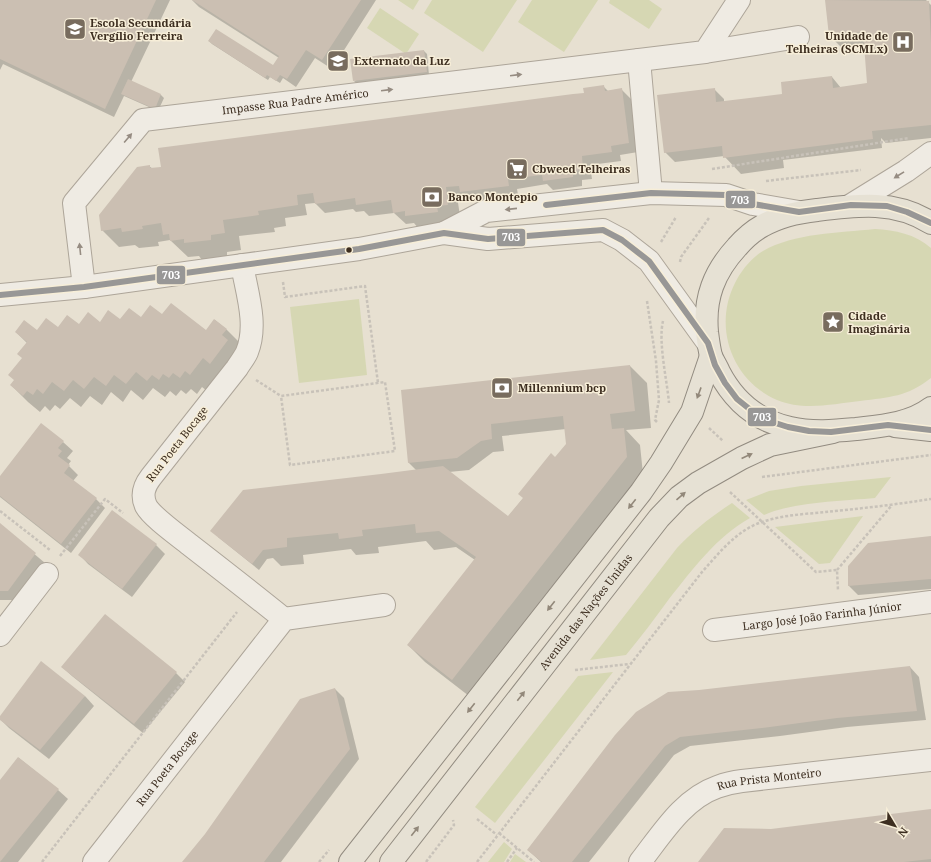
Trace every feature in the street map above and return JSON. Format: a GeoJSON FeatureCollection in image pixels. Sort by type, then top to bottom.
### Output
{"type":"FeatureCollection","features":[{"type":"Feature","properties":{"kind":"main road"},"geometry":{"type":"LineString","coordinates":[[931,223],[907,212],[887,206],[851,205],[799,212],[780,218],[762,226],[744,240],[730,256],[720,270],[710,290],[706,317],[710,350],[727,386],[738,400],[751,411],[770,421],[789,428],[811,432],[833,432],[888,425],[910,419],[931,408]]}},
{"type":"Feature","properties":{"kind":"main road"},"geometry":{"type":"LineString","coordinates":[[350,862],[641,492],[661,463],[692,412],[710,350]]}},
{"type":"Feature","properties":{"kind":"main road"},"geometry":{"type":"LineString","coordinates":[[888,425],[931,430]]}},
{"type":"Feature","properties":{"kind":"main road","name":"Avenida das Nações Unidas"},"geometry":{"type":"LineString","coordinates":[[391,862],[654,525],[679,497],[698,483],[742,458],[770,445],[833,432]]}},
{"type":"Feature","properties":{"kind":"street"},"geometry":{"type":"LineString","coordinates":[[705,52],[739,0]]}},
{"type":"Feature","properties":{"kind":"street","name":"Impasse Rua Padre Américo"},"geometry":{"type":"LineString","coordinates":[[84,288],[74,203],[143,120],[705,52],[798,37]]}},
{"type":"Feature","properties":{"kind":"street"},"geometry":{"type":"LineString","coordinates":[[640,60],[651,194]]}},
{"type":"Feature","properties":{"kind":"street"},"geometry":{"type":"LineString","coordinates":[[851,205],[906,171],[931,153]]}},
{"type":"Feature","properties":{"kind":"street"},"geometry":{"type":"LineString","coordinates":[[0,295],[84,288],[359,249],[444,233],[486,211],[651,194],[726,195],[753,204],[799,212]]}},
{"type":"Feature","properties":{"kind":"street"},"geometry":{"type":"LineString","coordinates":[[444,233],[488,239],[603,230],[622,240],[649,261],[710,350]]}},
{"type":"Feature","properties":{"kind":"street","name":"Rua Poeta Bocage"},"geometry":{"type":"LineString","coordinates":[[94,862],[284,619],[150,512],[144,497],[144,490],[151,477],[237,368],[247,352],[252,332],[250,310],[242,265]]}},
{"type":"Feature","properties":{"kind":"street"},"geometry":{"type":"LineString","coordinates":[[0,636],[48,574]]}},
{"type":"Feature","properties":{"kind":"street","name":"Largo José João Farinha Júnior"},"geometry":{"type":"LineString","coordinates":[[714,630],[931,602]]}},
{"type":"Feature","properties":{"kind":"street"},"geometry":{"type":"LineString","coordinates":[[284,619],[384,604]]}},
{"type":"Feature","properties":{"kind":"street","name":"Rua Prista Monteiro"},"geometry":{"type":"LineString","coordinates":[[640,862],[685,807],[705,792],[717,787],[742,781],[931,760]]}},
{"type":"Feature","properties":{"kind":"path"},"geometry":{"type":"LineString","coordinates":[[712,170],[915,137]]}},
{"type":"Feature","properties":{"kind":"path"},"geometry":{"type":"LineString","coordinates":[[764,181],[866,169]]}},
{"type":"Feature","properties":{"kind":"path"},"geometry":{"type":"LineString","coordinates":[[681,257],[713,212]]}},
{"type":"Feature","properties":{"kind":"path"},"geometry":{"type":"LineString","coordinates":[[281,260],[285,297],[365,286],[378,383]]}},
{"type":"Feature","properties":{"kind":"path"},"geometry":{"type":"LineString","coordinates":[[664,317],[661,328],[668,386]]}},
{"type":"Feature","properties":{"kind":"path"},"geometry":{"type":"LineString","coordinates":[[237,368],[281,396],[385,382],[395,451],[290,465],[281,396]]}},
{"type":"Feature","properties":{"kind":"path"},"geometry":{"type":"LineString","coordinates":[[709,428],[725,442]]}},
{"type":"Feature","properties":{"kind":"path"},"geometry":{"type":"LineString","coordinates":[[762,477],[931,455]]}},
{"type":"Feature","properties":{"kind":"path"},"geometry":{"type":"LineString","coordinates":[[0,511],[60,557],[105,499],[124,513]]}},
{"type":"Feature","properties":{"kind":"path"},"geometry":{"type":"LineString","coordinates":[[477,862],[702,572],[723,548],[743,532],[762,522],[788,516],[931,499]]}},
{"type":"Feature","properties":{"kind":"path"},"geometry":{"type":"LineString","coordinates":[[837,570],[892,504]]}},
{"type":"Feature","properties":{"kind":"path"},"geometry":{"type":"LineString","coordinates":[[42,862],[237,612]]}},
{"type":"Feature","properties":{"kind":"path"},"geometry":{"type":"LineString","coordinates":[[575,670],[630,664]]}},
{"type":"Feature","properties":{"kind":"path"},"geometry":{"type":"LineString","coordinates":[[477,819],[534,862]]}},
{"type":"Feature","properties":{"kind":"path"},"geometry":{"type":"LineString","coordinates":[[507,862],[517,848]]}},
{"type":"Feature","properties":{"kind":"green space"},"geometry":{"type":"Polygon","coordinates":[[[398,0],[419,0],[413,10],[398,0]]]}},
{"type":"Feature","properties":{"kind":"green space"},"geometry":{"type":"Polygon","coordinates":[[[432,0],[517,0],[483,52],[424,13],[432,0]]]}},
{"type":"Feature","properties":{"kind":"green space"},"geometry":{"type":"Polygon","coordinates":[[[532,0],[598,0],[564,52],[518,22],[532,0]]]}},
{"type":"Feature","properties":{"kind":"green space"},"geometry":{"type":"Polygon","coordinates":[[[610,0],[649,0],[662,9],[649,29],[609,3],[610,0]]]}},
{"type":"Feature","properties":{"kind":"green space"},"geometry":{"type":"Polygon","coordinates":[[[380,8],[419,34],[406,54],[367,28],[380,8]]]}},
{"type":"Feature","properties":{"kind":"green space"},"geometry":{"type":"Polygon","coordinates":[[[875,229],[890,230],[912,236],[931,248],[931,378],[914,389],[898,395],[818,406],[787,403],[777,400],[761,391],[748,379],[738,366],[730,350],[726,334],[726,317],[729,300],[735,283],[743,269],[754,257],[775,245],[803,237],[875,229]]]}},
{"type":"Feature","properties":{"kind":"green space"},"geometry":{"type":"Polygon","coordinates":[[[359,299],[367,375],[299,383],[290,307],[359,299]]]}},
{"type":"Feature","properties":{"kind":"green space"},"geometry":{"type":"Polygon","coordinates":[[[891,477],[875,498],[833,501],[789,507],[764,515],[746,500],[769,491],[801,486],[891,477]]]}},
{"type":"Feature","properties":{"kind":"green space"},"geometry":{"type":"Polygon","coordinates":[[[732,503],[750,518],[726,534],[706,554],[687,576],[626,655],[590,660],[677,548],[703,524],[732,503]]]}},
{"type":"Feature","properties":{"kind":"green space"},"geometry":{"type":"Polygon","coordinates":[[[863,516],[830,563],[819,564],[775,527],[863,516]]]}},
{"type":"Feature","properties":{"kind":"green space"},"geometry":{"type":"Polygon","coordinates":[[[613,672],[495,823],[475,807],[578,676],[613,672]]]}},
{"type":"Feature","properties":{"kind":"green space"},"geometry":{"type":"Polygon","coordinates":[[[504,842],[512,849],[504,862],[488,862],[504,842]]]}},
{"type":"Feature","properties":{"kind":"green space"},"geometry":{"type":"Polygon","coordinates":[[[515,854],[526,862],[510,862],[515,854]]]}},
{"type":"Feature","properties":{"kind":"building","name":"Escola Secundária Vergílio Ferreira"},"geometry":{"type":"Polygon","coordinates":[[[0,0],[156,0],[105,109],[0,59],[0,0]]]}},
{"type":"Feature","properties":{"kind":"building"},"geometry":{"type":"Polygon","coordinates":[[[192,0],[361,0],[322,60],[306,50],[287,79],[280,75],[276,81],[267,75],[265,78],[208,41],[216,29],[273,65],[279,56],[192,0]]]}},
{"type":"Feature","properties":{"kind":"building"},"geometry":{"type":"Polygon","coordinates":[[[825,0],[929,1],[931,43],[931,125],[872,131],[873,139],[723,158],[722,146],[664,153],[657,95],[715,88],[716,102],[782,94],[781,82],[832,76],[833,88],[867,83],[863,32],[829,36],[825,0]]]}},
{"type":"Feature","properties":{"kind":"building"},"geometry":{"type":"Polygon","coordinates":[[[424,50],[427,72],[353,81],[350,59],[424,50]]]}},
{"type":"Feature","properties":{"kind":"building"},"geometry":{"type":"Polygon","coordinates":[[[128,79],[161,94],[155,109],[121,94],[128,79]]]}},
{"type":"Feature","properties":{"kind":"building"},"geometry":{"type":"Polygon","coordinates":[[[604,85],[605,91],[622,88],[629,143],[611,146],[612,152],[582,156],[583,170],[573,171],[573,177],[543,181],[542,175],[508,179],[509,186],[460,192],[459,186],[446,187],[448,205],[437,206],[438,212],[405,216],[405,211],[393,213],[391,200],[356,205],[355,198],[315,204],[313,193],[297,195],[298,205],[258,211],[259,215],[223,220],[225,233],[211,235],[211,240],[184,243],[184,239],[170,241],[169,234],[163,235],[161,223],[142,226],[143,229],[122,232],[121,228],[101,231],[99,215],[137,167],[150,165],[150,168],[161,167],[158,148],[584,93],[583,88],[604,85]]]}},
{"type":"Feature","properties":{"kind":"building"},"geometry":{"type":"Polygon","coordinates":[[[171,303],[206,330],[214,319],[227,329],[222,335],[228,340],[210,364],[203,358],[190,375],[185,371],[180,378],[173,373],[169,378],[163,374],[159,380],[152,375],[147,381],[136,372],[126,384],[114,375],[106,386],[94,377],[84,389],[73,380],[64,391],[52,382],[43,394],[37,389],[33,395],[27,391],[23,396],[10,385],[14,380],[8,375],[22,358],[17,354],[27,342],[15,332],[24,320],[37,330],[46,318],[58,327],[67,315],[79,324],[88,312],[100,322],[108,310],[120,319],[129,308],[141,317],[150,305],[162,314],[171,303]]]}},
{"type":"Feature","properties":{"kind":"building"},"geometry":{"type":"Polygon","coordinates":[[[630,365],[635,411],[610,414],[612,429],[624,428],[627,457],[452,680],[407,645],[476,557],[439,531],[416,533],[415,524],[362,530],[363,536],[339,539],[338,533],[287,538],[287,547],[263,550],[252,564],[210,531],[243,490],[443,466],[508,516],[523,498],[518,494],[551,453],[555,457],[566,444],[563,416],[491,424],[492,439],[481,441],[457,458],[408,463],[401,390],[630,365]]]}},
{"type":"Feature","properties":{"kind":"building"},"geometry":{"type":"Polygon","coordinates":[[[41,423],[64,441],[58,448],[62,451],[58,456],[70,465],[64,473],[97,498],[61,544],[0,496],[0,476],[41,423]]]}},
{"type":"Feature","properties":{"kind":"building"},"geometry":{"type":"Polygon","coordinates":[[[112,510],[157,544],[122,589],[78,555],[112,510]]]}},
{"type":"Feature","properties":{"kind":"building"},"geometry":{"type":"Polygon","coordinates":[[[0,523],[36,553],[8,591],[0,591],[0,523]]]}},
{"type":"Feature","properties":{"kind":"building"},"geometry":{"type":"Polygon","coordinates":[[[931,536],[931,579],[848,586],[848,566],[868,543],[931,536]]]}},
{"type":"Feature","properties":{"kind":"building"},"geometry":{"type":"Polygon","coordinates":[[[105,614],[177,672],[134,724],[61,667],[105,614]]]}},
{"type":"Feature","properties":{"kind":"building"},"geometry":{"type":"Polygon","coordinates":[[[41,661],[85,696],[40,750],[0,720],[0,716],[41,661]]]}},
{"type":"Feature","properties":{"kind":"building"},"geometry":{"type":"Polygon","coordinates":[[[910,666],[917,711],[837,718],[680,737],[665,746],[572,862],[542,862],[527,850],[615,735],[636,712],[668,692],[699,690],[910,666]]]}},
{"type":"Feature","properties":{"kind":"building"},"geometry":{"type":"Polygon","coordinates":[[[335,688],[350,749],[264,862],[182,862],[205,834],[300,699],[335,688]]]}},
{"type":"Feature","properties":{"kind":"building"},"geometry":{"type":"Polygon","coordinates":[[[18,757],[59,789],[0,862],[0,780],[18,757]]]}},
{"type":"Feature","properties":{"kind":"building"},"geometry":{"type":"Polygon","coordinates":[[[931,809],[931,859],[904,862],[698,862],[724,828],[771,829],[931,809]]]}},
{"type":"Feature","properties":{"kind":"transit line","name":"703"},"geometry":{"type":"LineString","coordinates":[[546,205],[651,193],[726,195],[753,204],[799,212],[851,205],[887,206],[907,212],[931,223]]}},
{"type":"Feature","properties":{"kind":"transit line","name":"703"},"geometry":{"type":"LineString","coordinates":[[0,295],[84,287],[359,249],[444,233],[488,239],[603,230],[622,240],[649,261],[708,343],[715,365],[725,383],[737,399],[752,411],[769,421],[788,427],[809,431],[831,432],[888,425],[931,430]]}},
{"type":"Feature","properties":{"kind":"place","name":"Escola Secundária Vergílio Ferreira"},"geometry":{"type":"Point","coordinates":[75,29]}},
{"type":"Feature","properties":{"kind":"place","name":"Unidade de Telheiras (SCMLx)"},"geometry":{"type":"Point","coordinates":[903,42]}},
{"type":"Feature","properties":{"kind":"place","name":"Externato da Luz"},"geometry":{"type":"Point","coordinates":[338,61]}},
{"type":"Feature","properties":{"kind":"place","name":"Cbweed Telheiras"},"geometry":{"type":"Point","coordinates":[517,169]}},
{"type":"Feature","properties":{"kind":"place","name":"Banco Montepio"},"geometry":{"type":"Point","coordinates":[432,197]}},
{"type":"Feature","properties":{"kind":"place","name":"Cidade Imaginária"},"geometry":{"type":"Point","coordinates":[833,322]}},
{"type":"Feature","properties":{"kind":"place","name":"Millennium bcp"},"geometry":{"type":"Point","coordinates":[502,388]}}]}
